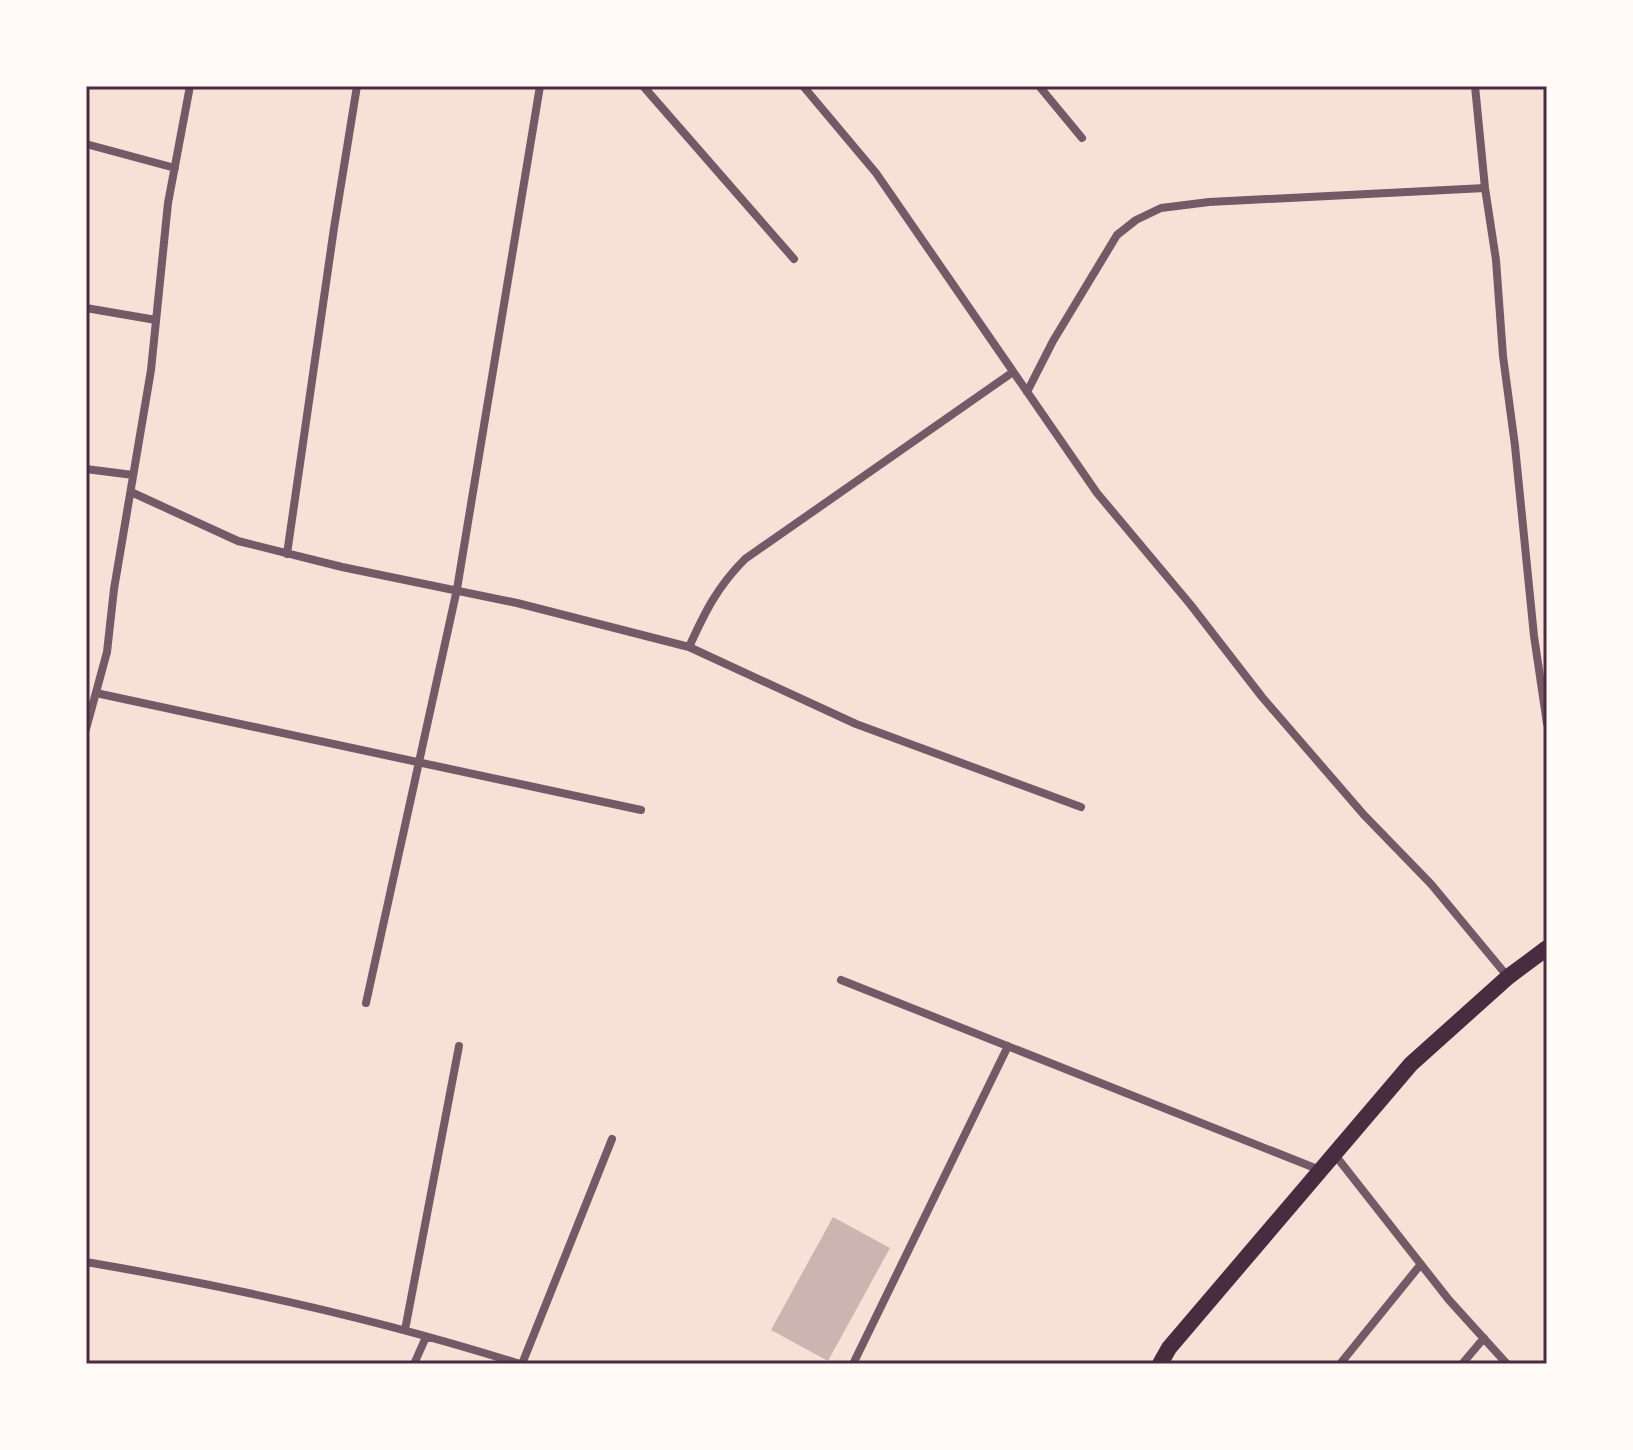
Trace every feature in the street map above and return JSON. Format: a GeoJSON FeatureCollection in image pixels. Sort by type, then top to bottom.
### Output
{"type":"FeatureCollection","features":[{"type":"Feature","properties":{"kind":"main road"},"geometry":{"type":"LineString","coordinates":[[1160,1364],[1169,1348],[1411,1064],[1508,977],[1547,948]]}},
{"type":"Feature","properties":{"kind":"street"},"geometry":{"type":"LineString","coordinates":[[86,729],[107,652],[156,320],[168,203],[190,86]]}},
{"type":"Feature","properties":{"kind":"street"},"geometry":{"type":"LineString","coordinates":[[287,554],[357,86]]}},
{"type":"Feature","properties":{"kind":"street"},"geometry":{"type":"LineString","coordinates":[[366,1003],[457,589],[540,86]]}},
{"type":"Feature","properties":{"kind":"street"},"geometry":{"type":"LineString","coordinates":[[643,86],[794,259]]}},
{"type":"Feature","properties":{"kind":"street"},"geometry":{"type":"LineString","coordinates":[[803,86],[876,173],[1097,493],[1190,604],[1262,697],[1364,815],[1431,884],[1508,977]]}},
{"type":"Feature","properties":{"kind":"street"},"geometry":{"type":"LineString","coordinates":[[1039,86],[1082,138]]}},
{"type":"Feature","properties":{"kind":"street"},"geometry":{"type":"LineString","coordinates":[[1475,86],[1534,636],[1547,724]]}},
{"type":"Feature","properties":{"kind":"street"},"geometry":{"type":"LineString","coordinates":[[86,144],[175,168]]}},
{"type":"Feature","properties":{"kind":"street"},"geometry":{"type":"LineString","coordinates":[[1027,392],[1053,341],[1117,235],[1136,220],[1161,208],[1225,201],[1485,188]]}},
{"type":"Feature","properties":{"kind":"street"},"geometry":{"type":"LineString","coordinates":[[86,308],[156,320]]}},
{"type":"Feature","properties":{"kind":"street"},"geometry":{"type":"LineString","coordinates":[[689,647],[713,596],[745,559],[1013,372]]}},
{"type":"Feature","properties":{"kind":"street"},"geometry":{"type":"LineString","coordinates":[[86,469],[133,475]]}},
{"type":"Feature","properties":{"kind":"street"},"geometry":{"type":"LineString","coordinates":[[131,492],[238,541],[342,567],[457,589],[689,647],[856,724],[1081,807]]}},
{"type":"Feature","properties":{"kind":"street"},"geometry":{"type":"LineString","coordinates":[[96,693],[641,810]]}},
{"type":"Feature","properties":{"kind":"street"},"geometry":{"type":"LineString","coordinates":[[841,980],[1321,1170]]}},
{"type":"Feature","properties":{"kind":"street"},"geometry":{"type":"LineString","coordinates":[[405,1330],[459,1046]]}},
{"type":"Feature","properties":{"kind":"street"},"geometry":{"type":"LineString","coordinates":[[853,1364],[1008,1046]]}},
{"type":"Feature","properties":{"kind":"street"},"geometry":{"type":"LineString","coordinates":[[86,1262],[210,1283],[405,1330],[521,1364],[612,1139]]}},
{"type":"Feature","properties":{"kind":"street"},"geometry":{"type":"LineString","coordinates":[[1334,1154],[1421,1264],[1507,1364]]}},
{"type":"Feature","properties":{"kind":"street"},"geometry":{"type":"LineString","coordinates":[[1340,1364],[1421,1264]]}},
{"type":"Feature","properties":{"kind":"street"},"geometry":{"type":"LineString","coordinates":[[414,1364],[426,1337]]}},
{"type":"Feature","properties":{"kind":"street"},"geometry":{"type":"LineString","coordinates":[[1462,1364],[1484,1338]]}},
{"type":"Feature","properties":{"kind":"building"},"geometry":{"type":"Polygon","coordinates":[[[833,1217],[890,1248],[828,1361],[771,1330],[833,1217]]]}}]}
